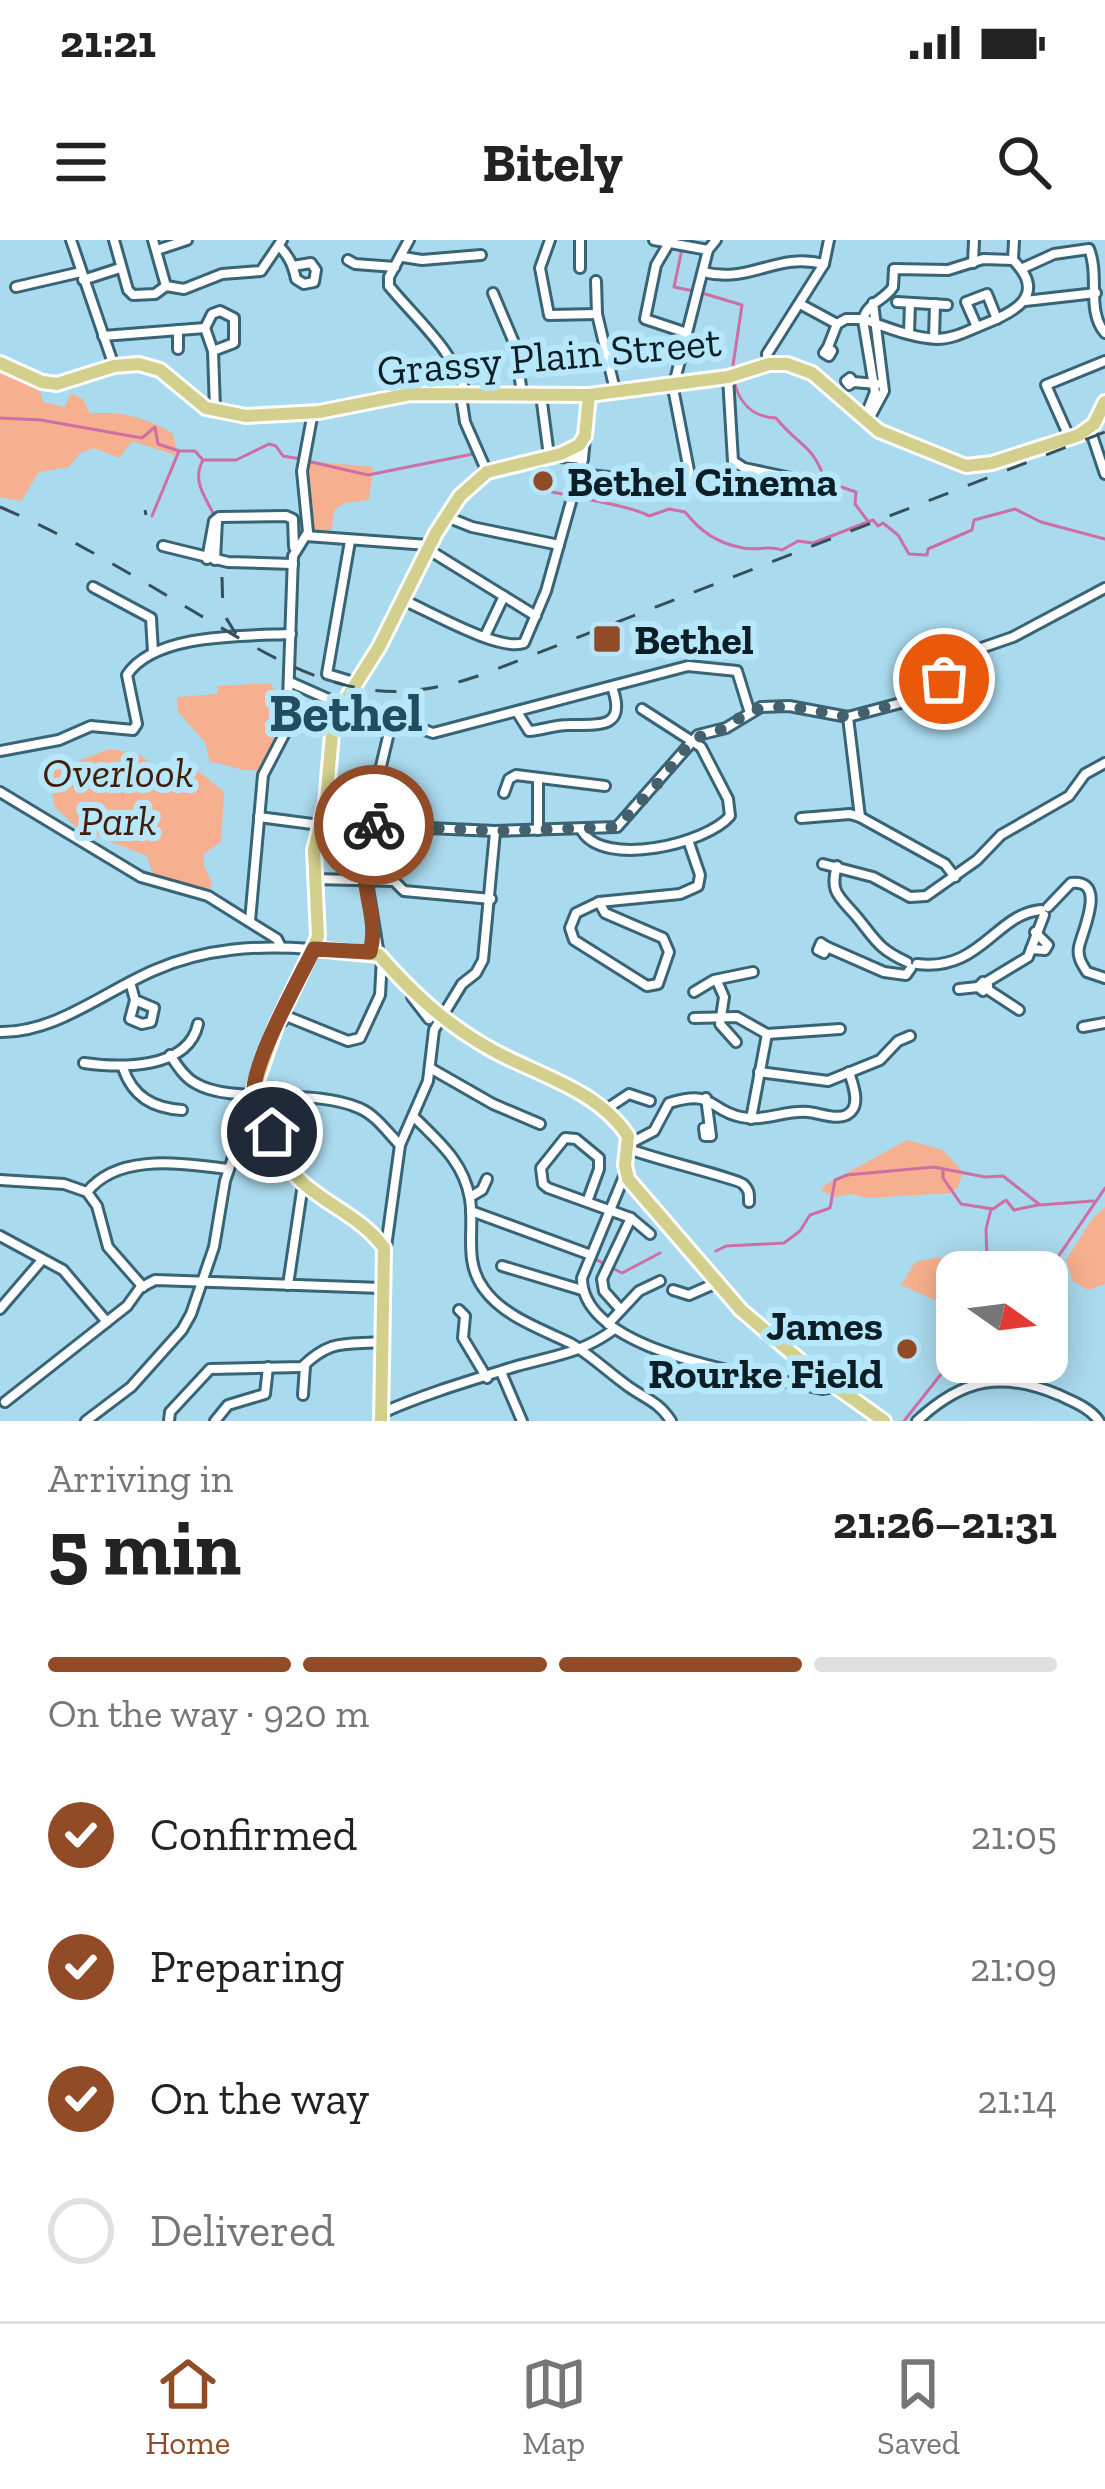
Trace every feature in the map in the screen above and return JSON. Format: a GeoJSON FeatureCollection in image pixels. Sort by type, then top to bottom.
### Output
{"type":"FeatureCollection","features":[{"type":"Feature","properties":{"kind":"main road"},"geometry":{"type":"LineString","coordinates":[[0,363],[54,384],[114,366],[139,364],[160,370],[196,403],[215,412]]}},
{"type":"Feature","properties":{"kind":"main road","name":"Grassy Plain Street"},"geometry":{"type":"LineString","coordinates":[[215,412],[246,416],[314,412],[410,394],[589,395],[788,364],[812,373],[864,422],[952,463],[992,463],[1070,439]]}},
{"type":"Feature","properties":{"kind":"main road"},"geometry":{"type":"LineString","coordinates":[[377,1418],[384,1248],[346,1211],[303,1184],[290,1169],[254,1095],[272,1036],[318,933],[314,850],[323,816],[332,734],[342,706],[446,516],[467,488],[488,472],[574,449],[585,436],[589,395]]}},
{"type":"Feature","properties":{"kind":"main road"},"geometry":{"type":"LineString","coordinates":[[1070,439],[1090,430],[1105,401]]}},
{"type":"Feature","properties":{"kind":"main road"},"geometry":{"type":"LineString","coordinates":[[314,949],[377,955],[435,1018],[565,1083],[604,1111],[623,1129],[629,1144],[626,1173],[714,1284],[779,1345],[884,1421]]}},
{"type":"Feature","properties":{"kind":"street"},"geometry":{"type":"LineString","coordinates":[[71,240],[114,366]]}},
{"type":"Feature","properties":{"kind":"street"},"geometry":{"type":"LineString","coordinates":[[114,240],[133,295],[154,294],[166,286],[184,290],[222,274],[261,271],[280,243],[293,266]]}},
{"type":"Feature","properties":{"kind":"street"},"geometry":{"type":"LineString","coordinates":[[166,286],[155,245],[187,240]]}},
{"type":"Feature","properties":{"kind":"street"},"geometry":{"type":"LineString","coordinates":[[409,240],[389,277],[391,289],[421,319],[459,375],[465,422],[488,472]]}},
{"type":"Feature","properties":{"kind":"street"},"geometry":{"type":"LineString","coordinates":[[550,240],[540,268],[550,315],[597,314]]}},
{"type":"Feature","properties":{"kind":"street"},"geometry":{"type":"LineString","coordinates":[[580,240],[580,268]]}},
{"type":"Feature","properties":{"kind":"street"},"geometry":{"type":"LineString","coordinates":[[579,474],[687,485],[690,472],[674,385],[708,250],[716,240]]}},
{"type":"Feature","properties":{"kind":"street"},"geometry":{"type":"LineString","coordinates":[[769,364],[767,354],[824,264],[830,240]]}},
{"type":"Feature","properties":{"kind":"street"},"geometry":{"type":"LineString","coordinates":[[973,263],[974,240]]}},
{"type":"Feature","properties":{"kind":"street"},"geometry":{"type":"LineString","coordinates":[[1013,260],[1014,240]]}},
{"type":"Feature","properties":{"kind":"street"},"geometry":{"type":"LineString","coordinates":[[687,333],[645,320],[662,241],[708,250]]}},
{"type":"Feature","properties":{"kind":"street"},"geometry":{"type":"LineString","coordinates":[[1021,268],[1054,254],[1089,249],[1095,318],[1105,333]]}},
{"type":"Feature","properties":{"kind":"street"},"geometry":{"type":"LineString","coordinates":[[403,257],[422,260],[481,254]]}},
{"type":"Feature","properties":{"kind":"street"},"geometry":{"type":"LineString","coordinates":[[828,347],[837,324],[845,319],[863,320],[934,338],[952,337],[997,319],[1020,308],[1024,301],[1021,268],[1013,260],[1000,258],[948,270],[894,269],[892,287],[873,303],[863,320],[879,383]]}},
{"type":"Feature","properties":{"kind":"street"},"geometry":{"type":"LineString","coordinates":[[348,260],[395,267]]}},
{"type":"Feature","properties":{"kind":"street"},"geometry":{"type":"LineString","coordinates":[[703,272],[728,278],[789,260],[824,264]]}},
{"type":"Feature","properties":{"kind":"street"},"geometry":{"type":"LineString","coordinates":[[16,287],[120,268]]}},
{"type":"Feature","properties":{"kind":"street"},"geometry":{"type":"LineString","coordinates":[[596,281],[597,314],[615,392]]}},
{"type":"Feature","properties":{"kind":"street"},"geometry":{"type":"LineString","coordinates":[[1024,301],[1096,292]]}},
{"type":"Feature","properties":{"kind":"street"},"geometry":{"type":"LineString","coordinates":[[493,293],[515,345],[523,395]]}},
{"type":"Feature","properties":{"kind":"street"},"geometry":{"type":"LineString","coordinates":[[977,327],[967,302],[987,294],[997,319]]}},
{"type":"Feature","properties":{"kind":"street"},"geometry":{"type":"LineString","coordinates":[[897,302],[947,305]]}},
{"type":"Feature","properties":{"kind":"street"},"geometry":{"type":"LineString","coordinates":[[864,422],[880,402],[873,303]]}},
{"type":"Feature","properties":{"kind":"street"},"geometry":{"type":"LineString","coordinates":[[909,333],[910,303]]}},
{"type":"Feature","properties":{"kind":"street"},"geometry":{"type":"LineString","coordinates":[[800,304],[837,324]]}},
{"type":"Feature","properties":{"kind":"street"},"geometry":{"type":"LineString","coordinates":[[934,338],[935,304]]}},
{"type":"Feature","properties":{"kind":"street"},"geometry":{"type":"LineString","coordinates":[[212,351],[234,344],[234,318],[220,311],[212,314],[205,328],[212,351],[215,412]]}},
{"type":"Feature","properties":{"kind":"street"},"geometry":{"type":"LineString","coordinates":[[878,337],[888,327]]}},
{"type":"Feature","properties":{"kind":"street"},"geometry":{"type":"LineString","coordinates":[[103,336],[205,328]]}},
{"type":"Feature","properties":{"kind":"street"},"geometry":{"type":"LineString","coordinates":[[178,330],[178,349]]}},
{"type":"Feature","properties":{"kind":"street"},"geometry":{"type":"LineString","coordinates":[[1070,439],[1046,385],[1105,361]]}},
{"type":"Feature","properties":{"kind":"street"},"geometry":{"type":"LineString","coordinates":[[732,376],[734,461],[744,468],[805,481]]}},
{"type":"Feature","properties":{"kind":"street"},"geometry":{"type":"LineString","coordinates":[[853,382],[879,383]]}},
{"type":"Feature","properties":{"kind":"street"},"geometry":{"type":"LineString","coordinates":[[541,395],[549,456],[584,459]]}},
{"type":"Feature","properties":{"kind":"street"},"geometry":{"type":"LineString","coordinates":[[294,548],[306,536],[302,471],[314,412]]}},
{"type":"Feature","properties":{"kind":"street"},"geometry":{"type":"LineString","coordinates":[[1090,430],[1105,474]]}},
{"type":"Feature","properties":{"kind":"street"},"geometry":{"type":"LineString","coordinates":[[403,600],[484,636],[520,645],[536,616],[559,544],[584,459],[585,436]]}},
{"type":"Feature","properties":{"kind":"street"},"geometry":{"type":"LineString","coordinates":[[446,516],[459,524],[559,544]]}},
{"type":"Feature","properties":{"kind":"street"},"geometry":{"type":"LineString","coordinates":[[211,559],[217,519],[292,519],[292,683],[287,729],[263,775],[250,921]]}},
{"type":"Feature","properties":{"kind":"street"},"geometry":{"type":"LineString","coordinates":[[306,536],[429,547],[536,616]]}},
{"type":"Feature","properties":{"kind":"street"},"geometry":{"type":"LineString","coordinates":[[350,541],[327,674],[357,683]]}},
{"type":"Feature","properties":{"kind":"street"},"geometry":{"type":"LineString","coordinates":[[163,546],[211,559],[292,564]]}},
{"type":"Feature","properties":{"kind":"street"},"geometry":{"type":"LineString","coordinates":[[94,587],[151,618],[153,652]]}},
{"type":"Feature","properties":{"kind":"street"},"geometry":{"type":"LineString","coordinates":[[259,817],[323,816],[367,825],[495,831],[621,825],[693,739],[726,728],[750,710],[789,706],[848,717],[935,693],[961,655],[998,642],[1105,588]]}},
{"type":"Feature","properties":{"kind":"street"},"geometry":{"type":"LineString","coordinates":[[484,636],[504,596]]}},
{"type":"Feature","properties":{"kind":"street"},"geometry":{"type":"LineString","coordinates":[[0,751],[59,740],[91,726],[133,730],[137,724],[127,675],[153,652],[230,636],[291,634]]}},
{"type":"Feature","properties":{"kind":"street"},"geometry":{"type":"LineString","coordinates":[[292,683],[342,706],[433,733],[688,666],[732,669],[740,675],[750,710]]}},
{"type":"Feature","properties":{"kind":"street"},"geometry":{"type":"LineString","coordinates":[[517,712],[529,731],[569,724],[600,726],[609,722],[616,708],[612,687]]}},
{"type":"Feature","properties":{"kind":"street"},"geometry":{"type":"LineString","coordinates":[[581,830],[593,844],[622,852],[688,840],[718,828],[731,810],[712,764],[693,739],[642,710]]}},
{"type":"Feature","properties":{"kind":"street"},"geometry":{"type":"LineString","coordinates":[[848,717],[860,817]]}},
{"type":"Feature","properties":{"kind":"street"},"geometry":{"type":"LineString","coordinates":[[286,1016],[348,1041],[361,1038],[380,995],[366,880],[367,825],[392,720]]}},
{"type":"Feature","properties":{"kind":"street"},"geometry":{"type":"LineString","coordinates":[[823,864],[873,877],[910,897],[926,896],[956,877],[1001,835],[1069,796],[1085,774],[1105,763]]}},
{"type":"Feature","properties":{"kind":"street"},"geometry":{"type":"LineString","coordinates":[[504,793],[511,776],[605,786]]}},
{"type":"Feature","properties":{"kind":"street"},"geometry":{"type":"LineString","coordinates":[[538,778],[538,830]]}},
{"type":"Feature","properties":{"kind":"street"},"geometry":{"type":"LineString","coordinates":[[0,793],[141,877],[203,894],[277,938],[281,947]]}},
{"type":"Feature","properties":{"kind":"street"},"geometry":{"type":"LineString","coordinates":[[801,818],[860,817],[945,864],[956,877]]}},
{"type":"Feature","properties":{"kind":"street"},"geometry":{"type":"LineString","coordinates":[[384,1248],[400,1145],[430,1068],[435,1018],[482,965],[495,831]]}},
{"type":"Feature","properties":{"kind":"street"},"geometry":{"type":"LineString","coordinates":[[599,902],[605,914],[663,938],[669,952],[658,984],[647,986],[574,940],[570,928],[576,913],[599,902],[680,894],[698,886],[700,875],[688,840]]}},
{"type":"Feature","properties":{"kind":"street"},"geometry":{"type":"LineString","coordinates":[[842,867],[834,883],[837,899],[874,943],[912,965],[956,961],[1024,914],[1044,911]]}},
{"type":"Feature","properties":{"kind":"street"},"geometry":{"type":"LineString","coordinates":[[315,879],[397,881],[404,890],[491,899]]}},
{"type":"Feature","properties":{"kind":"street"},"geometry":{"type":"LineString","coordinates":[[959,989],[984,986],[1028,957],[1044,911],[1071,883],[1082,882],[1098,891],[1100,908],[1080,942],[1078,956],[1088,972],[1105,978]]}},
{"type":"Feature","properties":{"kind":"street"},"geometry":{"type":"LineString","coordinates":[[1031,949],[1048,946],[1036,932]]}},
{"type":"Feature","properties":{"kind":"street"},"geometry":{"type":"LineString","coordinates":[[827,947],[887,973],[906,975],[912,965]]}},
{"type":"Feature","properties":{"kind":"street"},"geometry":{"type":"LineString","coordinates":[[0,1032],[38,1028],[194,956],[243,948],[314,949]]}},
{"type":"Feature","properties":{"kind":"street"},"geometry":{"type":"LineString","coordinates":[[694,992],[753,972]]}},
{"type":"Feature","properties":{"kind":"street"},"geometry":{"type":"LineString","coordinates":[[272,1036],[286,1016],[302,974]]}},
{"type":"Feature","properties":{"kind":"street"},"geometry":{"type":"LineString","coordinates":[[717,981],[724,997],[719,1016],[723,1029],[736,1042]]}},
{"type":"Feature","properties":{"kind":"street"},"geometry":{"type":"LineString","coordinates":[[130,982],[135,1000]]}},
{"type":"Feature","properties":{"kind":"street"},"geometry":{"type":"LineString","coordinates":[[984,986],[1019,1010]]}},
{"type":"Feature","properties":{"kind":"street"},"geometry":{"type":"LineString","coordinates":[[694,1018],[745,1019],[767,1034],[839,1029]]}},
{"type":"Feature","properties":{"kind":"street"},"geometry":{"type":"LineString","coordinates":[[1083,1027],[1105,1023]]}},
{"type":"Feature","properties":{"kind":"street"},"geometry":{"type":"LineString","coordinates":[[84,1063],[123,1068],[170,1055],[193,1040],[198,1024]]}},
{"type":"Feature","properties":{"kind":"street"},"geometry":{"type":"LineString","coordinates":[[755,1119],[753,1102],[767,1034]]}},
{"type":"Feature","properties":{"kind":"street"},"geometry":{"type":"LineString","coordinates":[[759,1072],[818,1082],[880,1060],[910,1036]]}},
{"type":"Feature","properties":{"kind":"street"},"geometry":{"type":"LineString","coordinates":[[170,1055],[195,1084],[254,1095],[290,1094],[360,1108],[400,1145]]}},
{"type":"Feature","properties":{"kind":"street"},"geometry":{"type":"LineString","coordinates":[[123,1068],[141,1097],[166,1109],[182,1110]]}},
{"type":"Feature","properties":{"kind":"street"},"geometry":{"type":"LineString","coordinates":[[430,1068],[540,1124]]}},
{"type":"Feature","properties":{"kind":"street"},"geometry":{"type":"LineString","coordinates":[[749,1202],[746,1189],[736,1179],[658,1161],[629,1144],[657,1126],[671,1101],[706,1099],[732,1115],[755,1119],[799,1112],[849,1114],[856,1102],[849,1072]]}},
{"type":"Feature","properties":{"kind":"street"},"geometry":{"type":"LineString","coordinates":[[604,1111],[629,1094],[650,1101]]}},
{"type":"Feature","properties":{"kind":"street"},"geometry":{"type":"LineString","coordinates":[[86,1421],[110,1407],[165,1350],[191,1314],[254,1095]]}},
{"type":"Feature","properties":{"kind":"street"},"geometry":{"type":"LineString","coordinates":[[706,1099],[710,1126]]}},
{"type":"Feature","properties":{"kind":"street"},"geometry":{"type":"LineString","coordinates":[[413,1116],[452,1155],[470,1197],[471,1259],[485,1292],[613,1371],[627,1386],[659,1403],[671,1421]]}},
{"type":"Feature","properties":{"kind":"street"},"geometry":{"type":"LineString","coordinates":[[587,1202],[598,1158],[576,1138],[565,1138],[542,1166],[541,1180],[548,1188],[631,1219],[650,1234]]}},
{"type":"Feature","properties":{"kind":"street"},"geometry":{"type":"LineString","coordinates":[[87,1192],[105,1174],[158,1163],[229,1169]]}},
{"type":"Feature","properties":{"kind":"street"},"geometry":{"type":"LineString","coordinates":[[626,1173],[581,1278],[583,1290],[610,1327],[680,1357],[822,1389],[833,1387]]}},
{"type":"Feature","properties":{"kind":"street"},"geometry":{"type":"LineString","coordinates":[[470,1197],[482,1190],[487,1179]]}},
{"type":"Feature","properties":{"kind":"street"},"geometry":{"type":"LineString","coordinates":[[0,1180],[64,1184],[87,1192],[97,1206],[108,1247],[142,1287]]}},
{"type":"Feature","properties":{"kind":"street"},"geometry":{"type":"LineString","coordinates":[[288,1285],[303,1184]]}},
{"type":"Feature","properties":{"kind":"street"},"geometry":{"type":"LineString","coordinates":[[471,1211],[591,1255]]}},
{"type":"Feature","properties":{"kind":"street"},"geometry":{"type":"LineString","coordinates":[[622,1310],[604,1291],[602,1279],[631,1219]]}},
{"type":"Feature","properties":{"kind":"street"},"geometry":{"type":"LineString","coordinates":[[0,1236],[74,1280],[107,1322]]}},
{"type":"Feature","properties":{"kind":"street"},"geometry":{"type":"LineString","coordinates":[[0,1309],[42,1260]]}},
{"type":"Feature","properties":{"kind":"street"},"geometry":{"type":"LineString","coordinates":[[502,1266],[583,1290]]}},
{"type":"Feature","properties":{"kind":"street"},"geometry":{"type":"LineString","coordinates":[[5,1402],[107,1322],[142,1287],[171,1279],[382,1288]]}},
{"type":"Feature","properties":{"kind":"street"},"geometry":{"type":"LineString","coordinates":[[377,1418],[501,1372],[580,1351],[610,1327],[639,1291],[660,1281]]}},
{"type":"Feature","properties":{"kind":"street"},"geometry":{"type":"LineString","coordinates":[[674,1290],[689,1295],[714,1284]]}},
{"type":"Feature","properties":{"kind":"street"},"geometry":{"type":"LineString","coordinates":[[459,1310],[465,1316],[463,1338],[487,1378]]}},
{"type":"Feature","properties":{"kind":"street"},"geometry":{"type":"LineString","coordinates":[[303,1395],[305,1366],[315,1353],[327,1347],[382,1342]]}},
{"type":"Feature","properties":{"kind":"street"},"geometry":{"type":"LineString","coordinates":[[169,1421],[170,1412],[209,1369],[305,1366]]}},
{"type":"Feature","properties":{"kind":"street"},"geometry":{"type":"LineString","coordinates":[[214,1421],[228,1405],[265,1394],[268,1367]]}},
{"type":"Feature","properties":{"kind":"street"},"geometry":{"type":"LineString","coordinates":[[501,1372],[522,1421]]}},
{"type":"Feature","properties":{"kind":"street"},"geometry":{"type":"LineString","coordinates":[[917,1421],[952,1395],[997,1378],[1045,1389],[1085,1408],[1100,1421]]}},
{"type":"Feature","properties":{"kind":"green space"},"geometry":{"type":"Polygon","coordinates":[[[0,367],[39,389],[43,402],[65,407],[71,393],[83,399],[90,414],[122,414],[165,429],[173,434],[178,456],[132,441],[119,458],[94,448],[80,453],[69,467],[39,472],[21,501],[0,497],[0,367]]]}},
{"type":"Feature","properties":{"kind":"green space"},"geometry":{"type":"Polygon","coordinates":[[[306,461],[373,467],[369,500],[344,503],[334,510],[332,530],[313,533],[305,489],[306,461]]]}},
{"type":"Feature","properties":{"kind":"green space"},"geometry":{"type":"Polygon","coordinates":[[[270,683],[286,706],[283,733],[262,770],[210,762],[205,742],[178,712],[177,697],[217,694],[218,686],[270,683]]]}},
{"type":"Feature","properties":{"kind":"green space","name":"Overlook Park"},"geometry":{"type":"Polygon","coordinates":[[[109,749],[137,753],[168,776],[196,769],[224,792],[221,842],[204,854],[212,883],[208,892],[154,878],[147,856],[77,828],[54,806],[50,772],[109,749]]]}},
{"type":"Feature","properties":{"kind":"green space"},"geometry":{"type":"Polygon","coordinates":[[[907,1140],[943,1150],[963,1172],[958,1187],[950,1193],[868,1198],[836,1197],[821,1191],[825,1185],[907,1140]]]}},
{"type":"Feature","properties":{"kind":"green space"},"geometry":{"type":"Polygon","coordinates":[[[1105,1207],[1105,1284],[1088,1290],[1073,1281],[1068,1257],[1105,1207]]]}},
{"type":"Feature","properties":{"kind":"green space"},"geometry":{"type":"Polygon","coordinates":[[[936,1258],[936,1301],[901,1285],[915,1262],[936,1258]]]}},
{"type":"Feature","properties":{"kind":"waterway"},"geometry":{"type":"LineString","coordinates":[[682,249],[674,287],[694,291]]}},
{"type":"Feature","properties":{"kind":"waterway"},"geometry":{"type":"LineString","coordinates":[[702,293],[742,305],[732,372]]}},
{"type":"Feature","properties":{"kind":"waterway"},"geometry":{"type":"LineString","coordinates":[[734,381],[748,407],[776,418],[810,452],[826,482],[856,492],[855,504],[867,520]]}},
{"type":"Feature","properties":{"kind":"waterway"},"geometry":{"type":"LineString","coordinates":[[0,418],[41,420],[142,438],[155,427],[158,444],[195,451],[203,460],[236,460],[269,444],[283,456],[301,459]]}},
{"type":"Feature","properties":{"kind":"waterway"},"geometry":{"type":"LineString","coordinates":[[152,516],[179,451]]}},
{"type":"Feature","properties":{"kind":"waterway"},"geometry":{"type":"LineString","coordinates":[[307,461],[368,475],[473,454]]}},
{"type":"Feature","properties":{"kind":"waterway"},"geometry":{"type":"LineString","coordinates":[[203,460],[199,481],[213,513]]}},
{"type":"Feature","properties":{"kind":"waterway"},"geometry":{"type":"LineString","coordinates":[[536,489],[568,495]]}},
{"type":"Feature","properties":{"kind":"waterway"},"geometry":{"type":"LineString","coordinates":[[577,497],[649,516],[669,509],[685,512],[710,536],[748,549],[782,550],[798,541],[813,543],[873,520],[898,535],[909,554],[927,555],[928,549],[972,530],[974,520],[1015,509],[1041,522],[1105,539]]}},
{"type":"Feature","properties":{"kind":"waterway"},"geometry":{"type":"LineString","coordinates":[[716,1251],[726,1246],[784,1243],[810,1215],[830,1208],[835,1180],[847,1175],[934,1167],[1003,1176],[1040,1205],[1093,1201]]}},
{"type":"Feature","properties":{"kind":"waterway"},"geometry":{"type":"LineString","coordinates":[[943,1169],[943,1178],[961,1204],[993,1209],[1006,1200],[1014,1210],[1038,1205]]}},
{"type":"Feature","properties":{"kind":"waterway"},"geometry":{"type":"LineString","coordinates":[[1062,1251],[1105,1188]]}},
{"type":"Feature","properties":{"kind":"waterway"},"geometry":{"type":"LineString","coordinates":[[987,1251],[991,1209]]}},
{"type":"Feature","properties":{"kind":"waterway"},"geometry":{"type":"LineString","coordinates":[[595,1259],[622,1273],[660,1253]]}},
{"type":"Feature","properties":{"kind":"waterway"},"geometry":{"type":"LineString","coordinates":[[904,1421],[936,1381]]}},
{"type":"Feature","properties":{"kind":"railway"},"geometry":{"type":"LineString","coordinates":[[0,507],[78,545],[284,662],[348,686],[416,690],[489,672],[1105,432]]}},
{"type":"Feature","properties":{"kind":"railway"},"geometry":{"type":"LineString","coordinates":[[145,510],[146,515]]}},
{"type":"Feature","properties":{"kind":"railway"},"geometry":{"type":"LineString","coordinates":[[222,577],[223,613],[236,634]]}},
{"type":"Feature","properties":{"kind":"way so far"},"geometry":{"type":"LineString","coordinates":[[374,825],[495,831],[617,827],[693,739],[726,728],[750,710],[789,706],[838,716],[864,715],[935,693],[944,679]]}},
{"type":"Feature","properties":{"kind":"place","name":"Bethel Cinema"},"geometry":{"type":"Point","coordinates":[543,481]}},
{"type":"Feature","properties":{"kind":"place","name":"Bethel"},"geometry":{"type":"Point","coordinates":[607,639]}},
{"type":"Feature","properties":{"kind":"place","name":"James Rourke Field"},"geometry":{"type":"Point","coordinates":[907,1349]}},
{"type":"Feature","properties":{"kind":"district","name":"Bethel"},"geometry":{"type":"Point","coordinates":[346,712]}},
{"type":"Feature","properties":{"kind":"route"},"geometry":{"type":"LineString","coordinates":[[272,1132],[254,1095],[256,1081],[276,1026],[314,949],[370,952],[374,931],[361,825],[374,825]]}}]}
